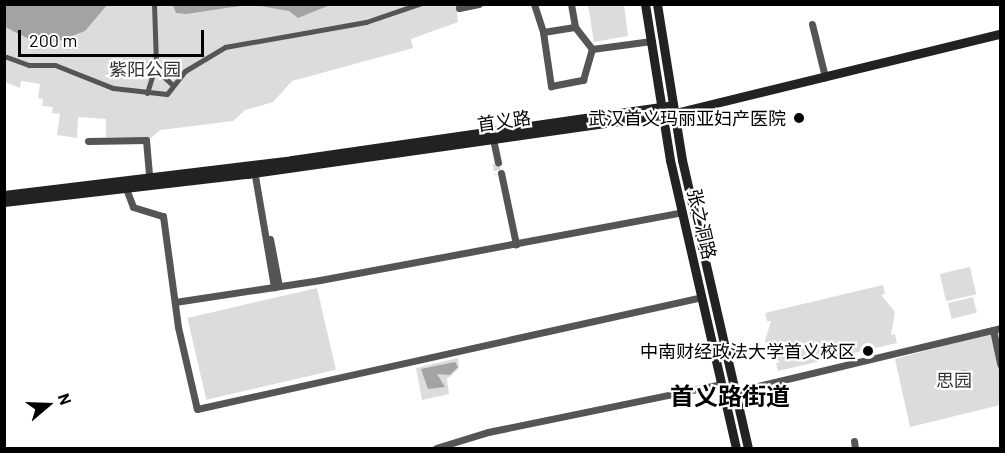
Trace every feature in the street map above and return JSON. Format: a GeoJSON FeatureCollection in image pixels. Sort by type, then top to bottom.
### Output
{"type":"FeatureCollection","features":[{"type":"Feature","properties":{"kind":"main road","name":"张之洞路"},"geometry":{"type":"LineString","coordinates":[[645,4],[662,111],[682,212],[736,448]]}},
{"type":"Feature","properties":{"kind":"main road","name":"张之洞路"},"geometry":{"type":"LineString","coordinates":[[657,4],[674,109],[748,448]]}},
{"type":"Feature","properties":{"kind":"main road","name":"首义路"},"geometry":{"type":"LineString","coordinates":[[4,195],[256,169],[492,139],[674,109],[825,77],[1000,34]]}},
{"type":"Feature","properties":{"kind":"main road","name":"首义路"},"geometry":{"type":"LineString","coordinates":[[4,202],[125,184],[149,176],[256,169],[662,111]]}},
{"type":"Feature","properties":{"kind":"street"},"geometry":{"type":"LineString","coordinates":[[147,93],[155,69],[154,4]]}},
{"type":"Feature","properties":{"kind":"street"},"geometry":{"type":"LineString","coordinates":[[4,57],[29,65],[53,64],[92,82],[147,93],[168,94],[173,85],[195,63],[225,47],[366,22],[419,4]]}},
{"type":"Feature","properties":{"kind":"street"},"geometry":{"type":"LineString","coordinates":[[459,8],[480,4]]}},
{"type":"Feature","properties":{"kind":"street"},"geometry":{"type":"LineString","coordinates":[[534,4],[543,32],[551,86],[583,80],[592,49]]}},
{"type":"Feature","properties":{"kind":"street"},"geometry":{"type":"LineString","coordinates":[[571,4],[575,27],[592,49]]}},
{"type":"Feature","properties":{"kind":"street"},"geometry":{"type":"LineString","coordinates":[[812,24],[825,77]]}},
{"type":"Feature","properties":{"kind":"street"},"geometry":{"type":"LineString","coordinates":[[543,32],[575,27]]}},
{"type":"Feature","properties":{"kind":"street"},"geometry":{"type":"LineString","coordinates":[[592,49],[651,41]]}},
{"type":"Feature","properties":{"kind":"street"},"geometry":{"type":"LineString","coordinates":[[155,69],[173,85]]}},
{"type":"Feature","properties":{"kind":"street"},"geometry":{"type":"LineString","coordinates":[[492,139],[497,162]]}},
{"type":"Feature","properties":{"kind":"street"},"geometry":{"type":"LineString","coordinates":[[88,141],[146,140],[149,176]]}},
{"type":"Feature","properties":{"kind":"street"},"geometry":{"type":"LineString","coordinates":[[256,169],[277,287]]}},
{"type":"Feature","properties":{"kind":"street"},"geometry":{"type":"LineString","coordinates":[[499,173],[515,244]]}},
{"type":"Feature","properties":{"kind":"street"},"geometry":{"type":"LineString","coordinates":[[125,184],[136,209],[163,216],[175,302],[197,409],[702,297]]}},
{"type":"Feature","properties":{"kind":"street"},"geometry":{"type":"LineString","coordinates":[[175,302],[277,287],[682,212]]}},
{"type":"Feature","properties":{"kind":"street"},"geometry":{"type":"LineString","coordinates":[[437,448],[488,432],[723,389],[735,392],[997,329],[1000,364]]}},
{"type":"Feature","properties":{"kind":"green space","name":"紫阳公园"},"geometry":{"type":"Polygon","coordinates":[[[456,4],[458,22],[411,39],[413,48],[292,81],[273,102],[245,110],[233,121],[160,130],[151,138],[106,137],[106,119],[78,117],[77,138],[57,135],[60,114],[52,113],[53,107],[42,106],[43,99],[38,98],[40,84],[21,81],[20,88],[5,82],[5,5],[456,4]]]}},
{"type":"Feature","properties":{"kind":"green space"},"geometry":{"type":"Polygon","coordinates":[[[588,5],[624,5],[628,36],[594,42],[588,5]]]}},
{"type":"Feature","properties":{"kind":"green space"},"geometry":{"type":"Polygon","coordinates":[[[970,267],[976,294],[946,301],[940,274],[970,267]]]}},
{"type":"Feature","properties":{"kind":"green space"},"geometry":{"type":"Polygon","coordinates":[[[883,285],[885,294],[881,295],[895,312],[891,335],[895,334],[897,343],[778,371],[776,363],[780,362],[770,355],[765,341],[771,321],[767,321],[765,313],[883,285]]]}},
{"type":"Feature","properties":{"kind":"green space"},"geometry":{"type":"Polygon","coordinates":[[[317,288],[336,370],[206,400],[187,318],[317,288]]]}},
{"type":"Feature","properties":{"kind":"green space"},"geometry":{"type":"Polygon","coordinates":[[[973,297],[977,313],[952,319],[948,303],[973,297]]]}},
{"type":"Feature","properties":{"kind":"green space","name":"思园"},"geometry":{"type":"Polygon","coordinates":[[[1000,331],[1000,405],[910,427],[895,359],[1000,331]]]}},
{"type":"Feature","properties":{"kind":"green space"},"geometry":{"type":"Polygon","coordinates":[[[458,358],[459,368],[447,379],[449,394],[422,400],[416,368],[458,358]]]}},
{"type":"Feature","properties":{"kind":"shaded area"},"geometry":{"type":"Polygon","coordinates":[[[4,5],[107,5],[85,31],[56,42],[29,39],[5,27],[4,5]]]}},
{"type":"Feature","properties":{"kind":"shaded area"},"geometry":{"type":"Polygon","coordinates":[[[173,5],[247,5],[186,14],[176,13],[173,5]]]}},
{"type":"Feature","properties":{"kind":"shaded area"},"geometry":{"type":"Polygon","coordinates":[[[254,5],[330,5],[298,18],[289,11],[254,5]]]}},
{"type":"Feature","properties":{"kind":"shaded area"},"geometry":{"type":"Polygon","coordinates":[[[455,362],[458,367],[450,375],[437,374],[445,387],[428,389],[421,369],[455,362]]]}},
{"type":"Feature","properties":{"kind":"tunnel"},"geometry":{"type":"LineString","coordinates":[[496,163],[498,174]]}},
{"type":"Feature","properties":{"kind":"place","name":"武汉首义玛丽亚妇产医院"},"geometry":{"type":"Point","coordinates":[799,118]}},
{"type":"Feature","properties":{"kind":"place","name":"中南财经政法大学首义校区"},"geometry":{"type":"Point","coordinates":[868,351]}},
{"type":"Feature","properties":{"kind":"district","name":"首义路街道"},"geometry":{"type":"Point","coordinates":[730,396]}}]}
